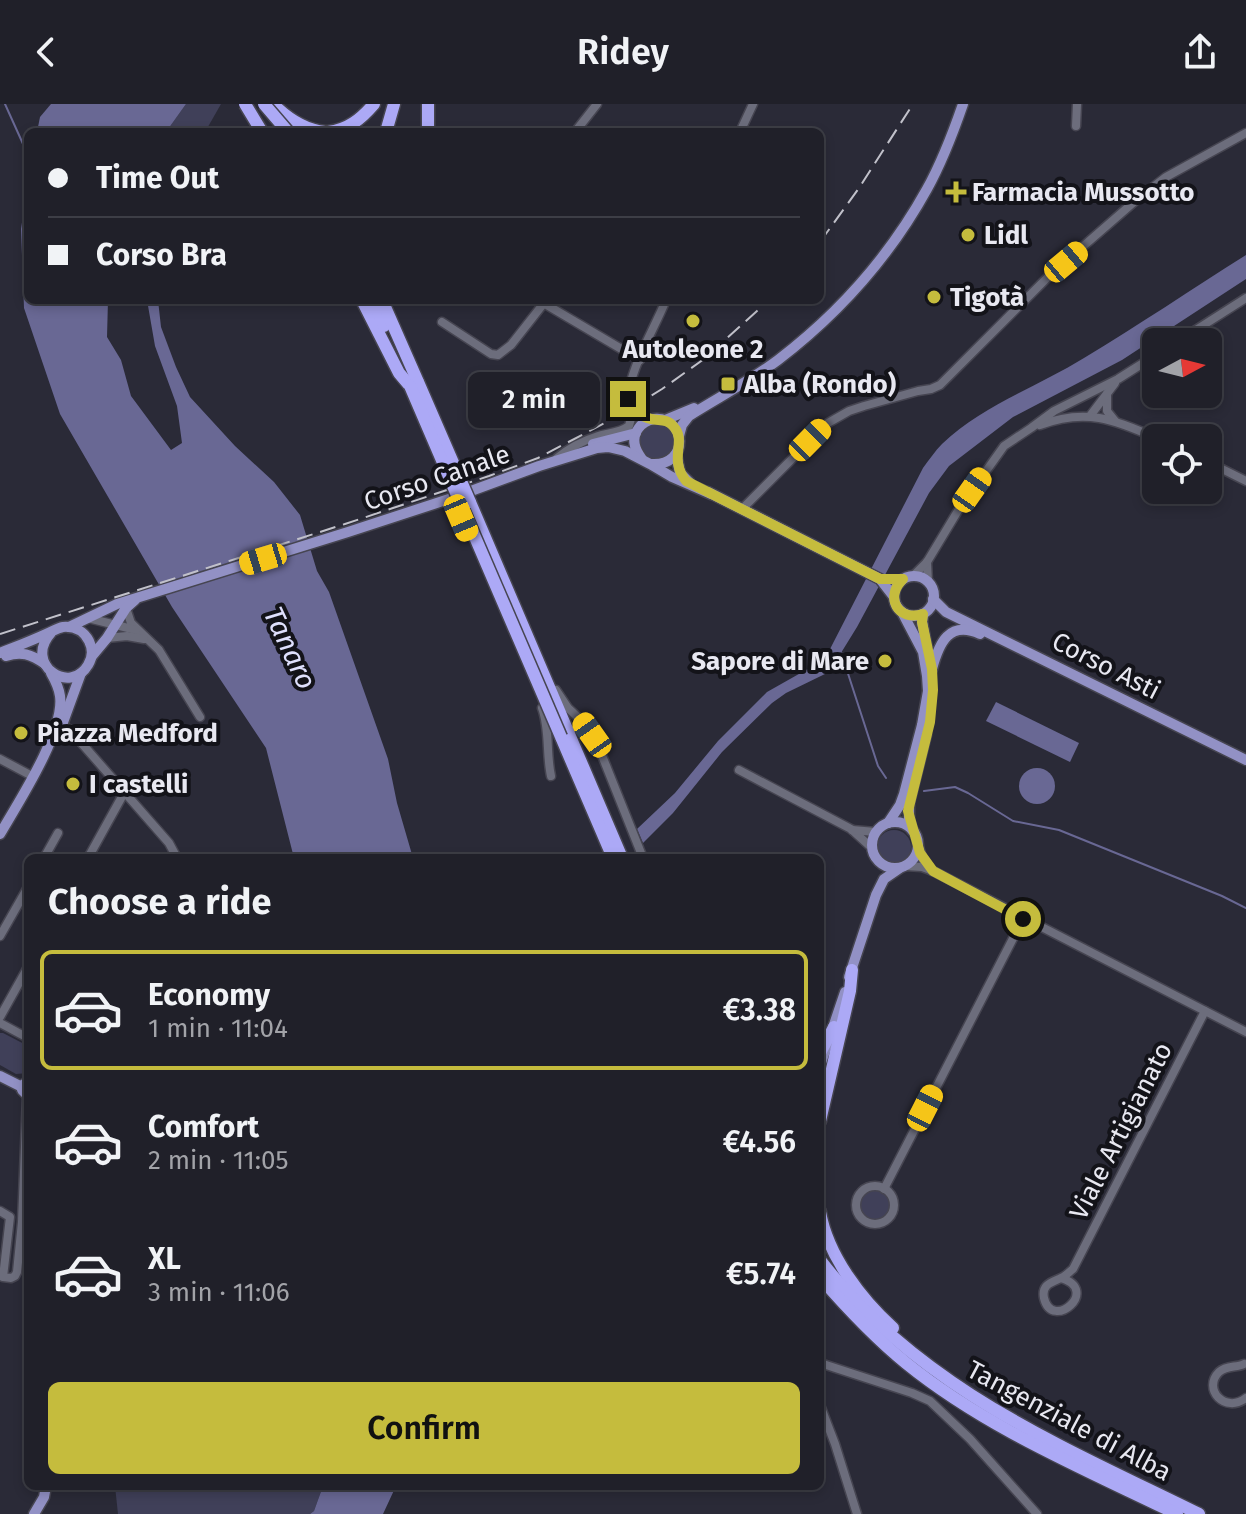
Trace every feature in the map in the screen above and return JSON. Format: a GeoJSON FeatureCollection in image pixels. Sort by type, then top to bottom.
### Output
{"type":"FeatureCollection","features":[{"type":"Feature","properties":{"kind":"highway"},"geometry":{"type":"LineString","coordinates":[[245,104],[258,128]]}},
{"type":"Feature","properties":{"kind":"highway"},"geometry":{"type":"LineString","coordinates":[[254,104],[274,128]]}},
{"type":"Feature","properties":{"kind":"highway"},"geometry":{"type":"LineString","coordinates":[[260,128],[259,117],[265,104],[285,128]]}},
{"type":"Feature","properties":{"kind":"highway"},"geometry":{"type":"LineString","coordinates":[[273,104],[284,115],[307,128]]}},
{"type":"Feature","properties":{"kind":"highway"},"geometry":{"type":"LineString","coordinates":[[345,128],[374,104]]}},
{"type":"Feature","properties":{"kind":"highway"},"geometry":{"type":"LineString","coordinates":[[387,128],[394,104]]}},
{"type":"Feature","properties":{"kind":"highway"},"geometry":{"type":"LineString","coordinates":[[428,104],[428,128]]}},
{"type":"Feature","properties":{"kind":"highway"},"geometry":{"type":"LineString","coordinates":[[364,304],[399,373],[414,384]]}},
{"type":"Feature","properties":{"kind":"highway"},"geometry":{"type":"LineString","coordinates":[[375,304],[414,384]]}},
{"type":"Feature","properties":{"kind":"highway"},"geometry":{"type":"LineString","coordinates":[[384,304],[414,384],[565,736],[611,854]]}},
{"type":"Feature","properties":{"kind":"highway"},"geometry":{"type":"LineString","coordinates":[[394,304],[417,366],[414,384]]}},
{"type":"Feature","properties":{"kind":"highway"},"geometry":{"type":"LineString","coordinates":[[565,736],[620,854]]}},
{"type":"Feature","properties":{"kind":"highway"},"geometry":{"type":"LineString","coordinates":[[824,1104],[852,970]]}},
{"type":"Feature","properties":{"kind":"highway"},"geometry":{"type":"LineString","coordinates":[[824,1046],[834,1027]]}},
{"type":"Feature","properties":{"kind":"highway"},"geometry":{"type":"LineString","coordinates":[[824,1227],[834,1251],[856,1287],[887,1323],[971,1396]]}},
{"type":"Feature","properties":{"kind":"highway","name":"Tangenziale di Alba"},"geometry":{"type":"LineString","coordinates":[[824,1265],[889,1335],[971,1396],[1013,1422],[1199,1514]]}},
{"type":"Feature","properties":{"kind":"highway","name":"Tangenziale di Alba"},"geometry":{"type":"LineString","coordinates":[[824,1282],[883,1343],[942,1390],[1007,1429],[1177,1514]]}},
{"type":"Feature","properties":{"kind":"main road"},"geometry":{"type":"LineString","coordinates":[[876,895],[873,837],[888,823],[904,794],[928,691],[923,652],[894,597],[879,578],[686,481],[680,473],[676,454],[682,425],[689,416],[789,351],[818,328],[865,278],[901,230],[927,188],[963,104]]}},
{"type":"Feature","properties":{"kind":"main road"},"geometry":{"type":"LineString","coordinates":[[711,494],[672,477],[646,461],[635,449],[636,433],[642,424],[651,420],[665,420],[718,398]]}},
{"type":"Feature","properties":{"kind":"main road"},"geometry":{"type":"LineString","coordinates":[[665,420],[674,426],[679,436]]}},
{"type":"Feature","properties":{"kind":"main road","name":"Corso Canale"},"geometry":{"type":"LineString","coordinates":[[539,466],[595,443],[636,433]]}},
{"type":"Feature","properties":{"kind":"main road","name":"Corso Canale"},"geometry":{"type":"LineString","coordinates":[[69,627],[117,604],[348,532],[597,448],[617,448],[646,461]]}},
{"type":"Feature","properties":{"kind":"main road"},"geometry":{"type":"LineString","coordinates":[[646,461],[665,463],[676,454]]}},
{"type":"Feature","properties":{"kind":"main road"},"geometry":{"type":"LineString","coordinates":[[824,1055],[876,895],[884,879],[915,857],[918,844],[909,819],[909,803],[930,722],[932,669],[922,622],[933,593],[923,579],[879,578]]}},
{"type":"Feature","properties":{"kind":"main road"},"geometry":{"type":"LineString","coordinates":[[894,597],[896,587],[908,578]]}},
{"type":"Feature","properties":{"kind":"main road"},"geometry":{"type":"LineString","coordinates":[[0,656],[31,655],[58,676],[81,673],[126,608],[137,598]]}},
{"type":"Feature","properties":{"kind":"main road"},"geometry":{"type":"LineString","coordinates":[[933,599],[946,612]]}},
{"type":"Feature","properties":{"kind":"main road"},"geometry":{"type":"LineString","coordinates":[[902,612],[913,616],[946,612]]}},
{"type":"Feature","properties":{"kind":"main road","name":"Corso Asti"},"geometry":{"type":"LineString","coordinates":[[946,612],[1246,760]]}},
{"type":"Feature","properties":{"kind":"main road"},"geometry":{"type":"LineString","coordinates":[[0,656],[56,629],[69,627],[86,636],[92,656]]}},
{"type":"Feature","properties":{"kind":"main road"},"geometry":{"type":"LineString","coordinates":[[932,669],[944,639],[950,633],[963,629],[983,635],[1078,683],[1098,686]]}},
{"type":"Feature","properties":{"kind":"main road"},"geometry":{"type":"LineString","coordinates":[[51,633],[43,645],[42,654],[60,696],[58,719],[51,740]]}},
{"type":"Feature","properties":{"kind":"main road"},"geometry":{"type":"LineString","coordinates":[[0,834],[62,725],[81,673]]}},
{"type":"Feature","properties":{"kind":"main road"},"geometry":{"type":"LineString","coordinates":[[888,823],[901,823],[912,830]]}},
{"type":"Feature","properties":{"kind":"main road"},"geometry":{"type":"LineString","coordinates":[[873,853],[885,867],[902,867]]}},
{"type":"Feature","properties":{"kind":"main road"},"geometry":{"type":"LineString","coordinates":[[0,1076],[24,1090]]}},
{"type":"Feature","properties":{"kind":"main road"},"geometry":{"type":"LineString","coordinates":[[34,1514],[45,1490]]}},
{"type":"Feature","properties":{"kind":"street"},"geometry":{"type":"LineString","coordinates":[[578,128],[597,104]]}},
{"type":"Feature","properties":{"kind":"street"},"geometry":{"type":"LineString","coordinates":[[742,128],[753,104]]}},
{"type":"Feature","properties":{"kind":"street"},"geometry":{"type":"LineString","coordinates":[[1076,126],[1077,104]]}},
{"type":"Feature","properties":{"kind":"street"},"geometry":{"type":"LineString","coordinates":[[742,509],[828,423],[849,411],[940,385],[1049,276],[1134,202],[1166,177],[1246,133]]}},
{"type":"Feature","properties":{"kind":"street"},"geometry":{"type":"LineString","coordinates":[[1199,328],[1246,298]]}},
{"type":"Feature","properties":{"kind":"street"},"geometry":{"type":"LineString","coordinates":[[442,322],[491,354],[498,355],[511,345],[540,304]]}},
{"type":"Feature","properties":{"kind":"street"},"geometry":{"type":"LineString","coordinates":[[544,304],[640,360]]}},
{"type":"Feature","properties":{"kind":"street"},"geometry":{"type":"LineString","coordinates":[[557,458],[571,447],[625,429],[631,422],[627,393],[664,304]]}},
{"type":"Feature","properties":{"kind":"street"},"geometry":{"type":"LineString","coordinates":[[908,578],[927,562],[959,509],[1004,446],[1054,411],[1142,364]]}},
{"type":"Feature","properties":{"kind":"street"},"geometry":{"type":"LineString","coordinates":[[1086,416],[1118,379]]}},
{"type":"Feature","properties":{"kind":"street"},"geometry":{"type":"LineString","coordinates":[[1107,393],[1107,411],[1115,421]]}},
{"type":"Feature","properties":{"kind":"street"},"geometry":{"type":"LineString","coordinates":[[1083,397],[1081,406],[1086,416]]}},
{"type":"Feature","properties":{"kind":"street"},"geometry":{"type":"LineString","coordinates":[[631,408],[651,420]]}},
{"type":"Feature","properties":{"kind":"street"},"geometry":{"type":"LineString","coordinates":[[1031,428],[1059,418],[1086,416],[1115,421],[1142,432]]}},
{"type":"Feature","properties":{"kind":"street"},"geometry":{"type":"LineString","coordinates":[[1222,469],[1246,481]]}},
{"type":"Feature","properties":{"kind":"street"},"geometry":{"type":"LineString","coordinates":[[470,491],[559,697],[592,735],[641,854]]}},
{"type":"Feature","properties":{"kind":"street"},"geometry":{"type":"LineString","coordinates":[[452,498],[541,703],[551,776]]}},
{"type":"Feature","properties":{"kind":"street"},"geometry":{"type":"LineString","coordinates":[[927,562],[928,582]]}},
{"type":"Feature","properties":{"kind":"street"},"geometry":{"type":"LineString","coordinates":[[126,608],[136,630]]}},
{"type":"Feature","properties":{"kind":"street"},"geometry":{"type":"LineString","coordinates":[[88,618],[136,630],[152,642],[200,717]]}},
{"type":"Feature","properties":{"kind":"street"},"geometry":{"type":"LineString","coordinates":[[107,638],[135,636],[152,642]]}},
{"type":"Feature","properties":{"kind":"street"},"geometry":{"type":"LineString","coordinates":[[62,725],[70,730],[169,843],[175,854]]}},
{"type":"Feature","properties":{"kind":"street"},"geometry":{"type":"LineString","coordinates":[[0,759],[32,776]]}},
{"type":"Feature","properties":{"kind":"street"},"geometry":{"type":"LineString","coordinates":[[739,770],[851,829],[873,853]]}},
{"type":"Feature","properties":{"kind":"street"},"geometry":{"type":"LineString","coordinates":[[90,854],[124,793]]}},
{"type":"Feature","properties":{"kind":"street"},"geometry":{"type":"LineString","coordinates":[[851,829],[876,832]]}},
{"type":"Feature","properties":{"kind":"street"},"geometry":{"type":"LineString","coordinates":[[46,854],[58,833]]}},
{"type":"Feature","properties":{"kind":"street"},"geometry":{"type":"LineString","coordinates":[[918,844],[923,860],[933,871]]}},
{"type":"Feature","properties":{"kind":"street"},"geometry":{"type":"LineString","coordinates":[[902,867],[914,866],[933,871],[1246,1032]]}},
{"type":"Feature","properties":{"kind":"street"},"geometry":{"type":"LineString","coordinates":[[0,936],[24,894]]}},
{"type":"Feature","properties":{"kind":"street"},"geometry":{"type":"LineString","coordinates":[[884,1189],[1023,919]]}},
{"type":"Feature","properties":{"kind":"street"},"geometry":{"type":"LineString","coordinates":[[0,1017],[24,974]]}},
{"type":"Feature","properties":{"kind":"street","name":"Viale Artigianato"},"geometry":{"type":"LineString","coordinates":[[1073,1269],[1205,1011]]}},
{"type":"Feature","properties":{"kind":"street"},"geometry":{"type":"LineString","coordinates":[[0,1023],[24,1036]]}},
{"type":"Feature","properties":{"kind":"street"},"geometry":{"type":"LineString","coordinates":[[0,1211],[10,1217],[2,1277],[14,1277],[22,1222],[24,1170]]}},
{"type":"Feature","properties":{"kind":"street"},"geometry":{"type":"LineString","coordinates":[[871,1187],[884,1189],[894,1203],[891,1215],[875,1224],[864,1221],[856,1204],[861,1193],[871,1187]]}},
{"type":"Feature","properties":{"kind":"street"},"geometry":{"type":"LineString","coordinates":[[1073,1269],[1076,1296],[1071,1306],[1062,1311],[1052,1308],[1045,1300],[1044,1290],[1050,1281],[1061,1278],[1073,1269]]}},
{"type":"Feature","properties":{"kind":"street"},"geometry":{"type":"LineString","coordinates":[[1061,1278],[1073,1286]]}},
{"type":"Feature","properties":{"kind":"street"},"geometry":{"type":"LineString","coordinates":[[824,1364],[930,1401],[970,1439],[1037,1514]]}},
{"type":"Feature","properties":{"kind":"street"},"geometry":{"type":"LineString","coordinates":[[1243,1366],[1220,1371],[1214,1389],[1225,1403],[1238,1403],[1246,1398]]}},
{"type":"Feature","properties":{"kind":"street"},"geometry":{"type":"LineString","coordinates":[[824,1415],[857,1514]]}},
{"type":"Feature","properties":{"kind":"shaded area"},"geometry":{"type":"Polygon","coordinates":[[[186,104],[221,104],[207,128],[169,128],[186,104]]]}},
{"type":"Feature","properties":{"kind":"shaded area"},"geometry":{"type":"Polygon","coordinates":[[[657,424],[670,429],[675,442],[670,455],[657,460],[644,455],[639,442],[644,429],[657,424]]]}},
{"type":"Feature","properties":{"kind":"shaded area"},"geometry":{"type":"Polygon","coordinates":[[[894,830],[906,835],[911,847],[906,859],[894,864],[882,859],[877,847],[882,835],[894,830]]]}},
{"type":"Feature","properties":{"kind":"shaded area"},"geometry":{"type":"Polygon","coordinates":[[[0,1033],[3,1033],[24,1044],[24,1073],[16,1074],[0,1065],[0,1033]]]}},
{"type":"Feature","properties":{"kind":"shaded area"},"geometry":{"type":"Polygon","coordinates":[[[875,1189],[887,1194],[892,1206],[887,1218],[875,1223],[863,1218],[858,1206],[863,1194],[875,1189]]]}},
{"type":"Feature","properties":{"kind":"shaded area"},"geometry":{"type":"Polygon","coordinates":[[[115,1490],[322,1490],[310,1514],[118,1514],[115,1490]]]}},
{"type":"Feature","properties":{"kind":"water"},"geometry":{"type":"Polygon","coordinates":[[[51,104],[186,104],[169,128],[38,128],[40,117],[51,104]]]}},
{"type":"Feature","properties":{"kind":"water","name":"Tanaro"},"geometry":{"type":"Polygon","coordinates":[[[24,209],[24,304],[108,304],[107,337],[121,360],[131,396],[171,450],[182,443],[177,406],[155,346],[148,304],[158,304],[161,327],[190,397],[235,446],[274,482],[300,515],[317,571],[329,592],[388,759],[412,854],[293,854],[266,748],[172,607],[60,414],[24,308],[21,229],[24,209]]]}},
{"type":"Feature","properties":{"kind":"water"},"geometry":{"type":"Polygon","coordinates":[[[1246,255],[1246,279],[1171,328],[1142,328],[1142,347],[1013,417],[949,466],[929,493],[836,661],[825,674],[772,703],[722,752],[673,813],[643,843],[637,829],[675,793],[718,741],[767,692],[813,666],[829,651],[923,468],[942,444],[975,418],[1125,333],[1246,255]]]}},
{"type":"Feature","properties":{"kind":"water"},"geometry":{"type":"Polygon","coordinates":[[[996,702],[1079,743],[1070,762],[986,721],[996,702]]]}},
{"type":"Feature","properties":{"kind":"water"},"geometry":{"type":"Polygon","coordinates":[[[1037,768],[1050,773],[1055,786],[1050,799],[1037,804],[1024,799],[1019,786],[1024,773],[1037,768]]]}},
{"type":"Feature","properties":{"kind":"water"},"geometry":{"type":"Polygon","coordinates":[[[322,1490],[394,1490],[383,1514],[310,1514],[322,1490]]]}},
{"type":"Feature","properties":{"kind":"waterway"},"geometry":{"type":"LineString","coordinates":[[5,104],[24,146]]}},
{"type":"Feature","properties":{"kind":"waterway"},"geometry":{"type":"LineString","coordinates":[[841,652],[878,766],[886,778]]}},
{"type":"Feature","properties":{"kind":"waterway"},"geometry":{"type":"LineString","coordinates":[[924,791],[955,787],[1013,821],[1059,830],[1246,908]]}},
{"type":"Feature","properties":{"kind":"railway"},"geometry":{"type":"LineString","coordinates":[[824,236],[913,104]]}},
{"type":"Feature","properties":{"kind":"railway"},"geometry":{"type":"LineString","coordinates":[[0,634],[345,524],[538,458],[662,389],[704,359],[765,304]]}},
{"type":"Feature","properties":{"kind":"place","name":"Farmacia Mussotto"},"geometry":{"type":"Point","coordinates":[956,192]}},
{"type":"Feature","properties":{"kind":"place","name":"Lidl"},"geometry":{"type":"Point","coordinates":[968,235]}},
{"type":"Feature","properties":{"kind":"place","name":"Tigotà"},"geometry":{"type":"Point","coordinates":[934,297]}},
{"type":"Feature","properties":{"kind":"place","name":"Autoleone 2"},"geometry":{"type":"Point","coordinates":[693,321]}},
{"type":"Feature","properties":{"kind":"place","name":"Alba (Rondo)"},"geometry":{"type":"Point","coordinates":[728,384]}},
{"type":"Feature","properties":{"kind":"place","name":"Sapore di Mare"},"geometry":{"type":"Point","coordinates":[885,661]}},
{"type":"Feature","properties":{"kind":"place","name":"Piazza Medford"},"geometry":{"type":"Point","coordinates":[21,733]}},
{"type":"Feature","properties":{"kind":"place","name":"I castelli"},"geometry":{"type":"Point","coordinates":[73,784]}},
{"type":"Feature","properties":{"kind":"route"},"geometry":{"type":"LineString","coordinates":[[628,399],[631,408],[640,415],[651,420],[665,420],[674,426],[680,442],[676,454],[678,466],[686,481],[880,579],[903,579],[894,592],[895,603],[907,615],[923,614],[933,678],[930,722],[908,811],[920,853],[933,871],[1023,919]]}}]}
